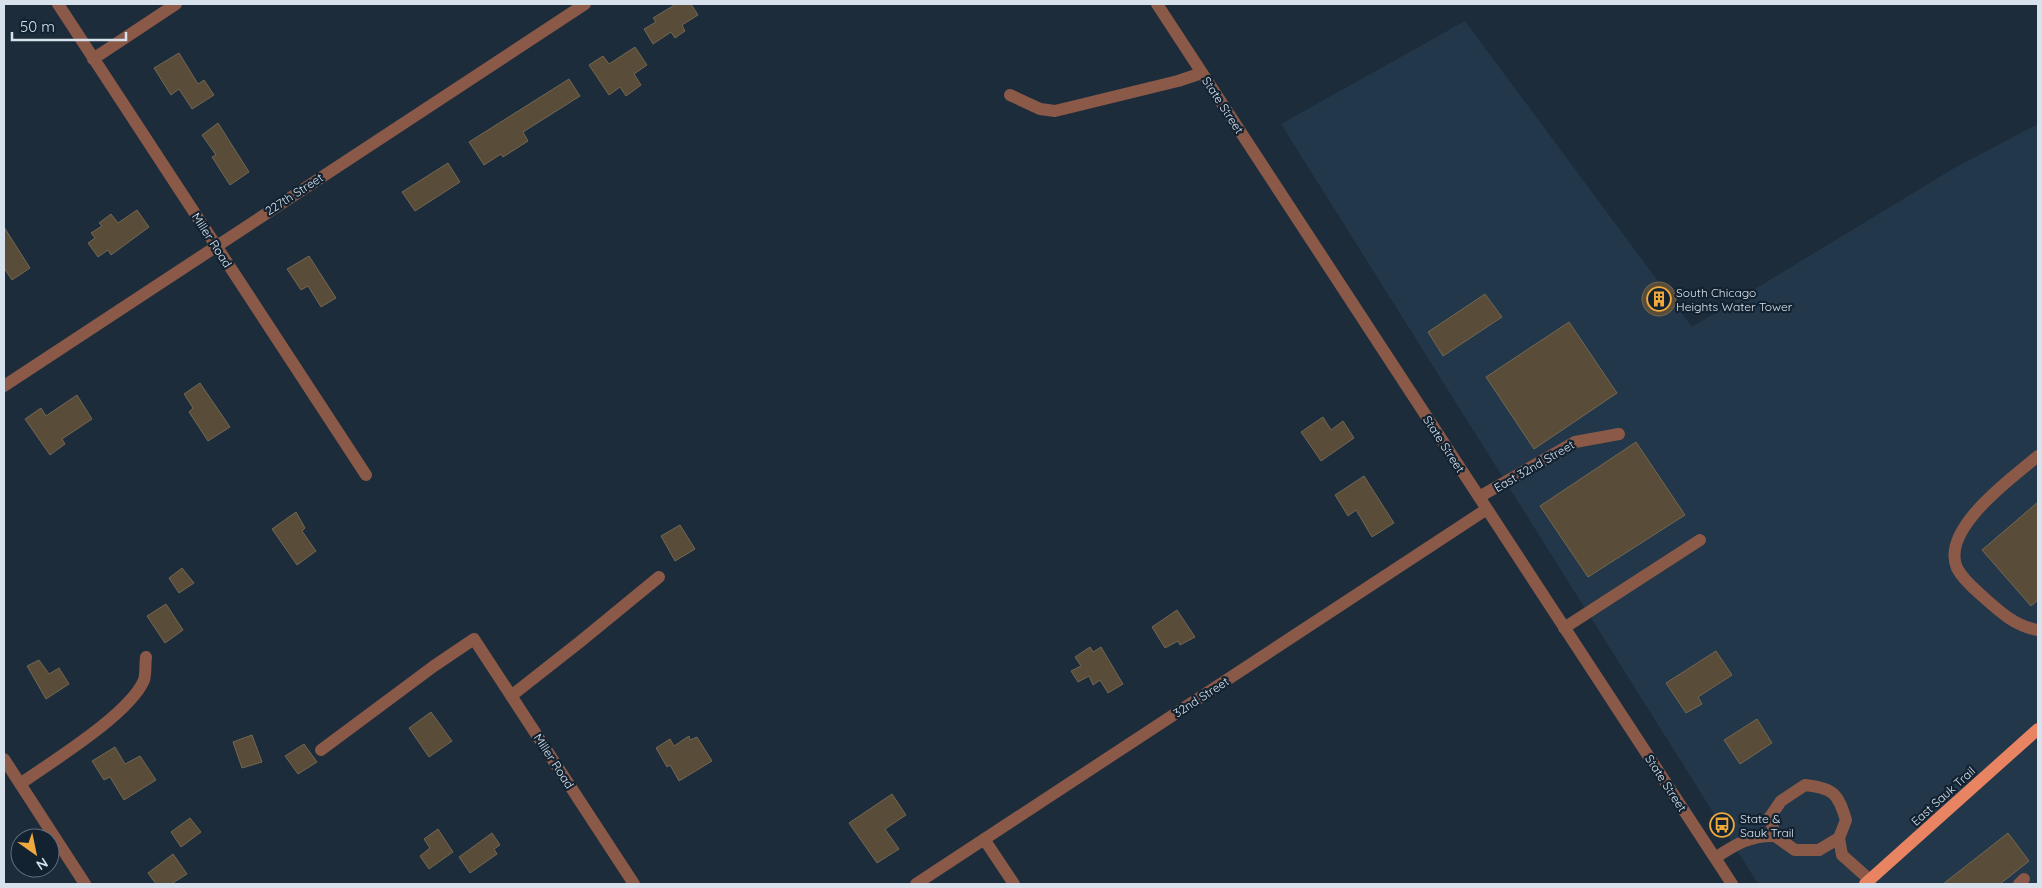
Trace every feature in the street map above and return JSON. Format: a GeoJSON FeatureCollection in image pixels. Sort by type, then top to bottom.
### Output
{"type":"FeatureCollection","features":[{"type":"Feature","properties":{"kind":"main road","name":"East Sauk Trail"},"geometry":{"type":"LineString","coordinates":[[1868,882],[2038,729]]}},
{"type":"Feature","properties":{"kind":"street","name":"Miller Road"},"geometry":{"type":"LineString","coordinates":[[58,4],[366,475]]}},
{"type":"Feature","properties":{"kind":"street"},"geometry":{"type":"LineString","coordinates":[[93,58],[176,4]]}},
{"type":"Feature","properties":{"kind":"street","name":"227th Street"},"geometry":{"type":"LineString","coordinates":[[4,386],[585,4]]}},
{"type":"Feature","properties":{"kind":"street","name":"State Street"},"geometry":{"type":"LineString","coordinates":[[1157,4],[1732,884]]}},
{"type":"Feature","properties":{"kind":"street"},"geometry":{"type":"LineString","coordinates":[[1010,95],[1040,109],[1055,111],[1178,81],[1202,73]]}},
{"type":"Feature","properties":{"kind":"street","name":"East 32nd Street"},"geometry":{"type":"LineString","coordinates":[[1479,497],[1575,442],[1619,434]]}},
{"type":"Feature","properties":{"kind":"street"},"geometry":{"type":"LineString","coordinates":[[2038,456],[2008,481],[1969,519],[1957,541],[1954,554],[1958,569],[1970,585],[1996,609],[2026,627],[2038,630]]}},
{"type":"Feature","properties":{"kind":"street","name":"32nd Street"},"geometry":{"type":"LineString","coordinates":[[916,884],[1487,510]]}},
{"type":"Feature","properties":{"kind":"street"},"geometry":{"type":"LineString","coordinates":[[1564,628],[1700,540]]}},
{"type":"Feature","properties":{"kind":"street"},"geometry":{"type":"LineString","coordinates":[[511,696],[659,577]]}},
{"type":"Feature","properties":{"kind":"street","name":"Miller Road"},"geometry":{"type":"LineString","coordinates":[[321,750],[474,638],[634,884]]}},
{"type":"Feature","properties":{"kind":"street"},"geometry":{"type":"LineString","coordinates":[[20,784],[89,736],[127,704],[144,680],[146,657]]}},
{"type":"Feature","properties":{"kind":"street"},"geometry":{"type":"LineString","coordinates":[[4,759],[85,884]]}},
{"type":"Feature","properties":{"kind":"street"},"geometry":{"type":"LineString","coordinates":[[1775,836],[1770,817],[1781,801],[1805,785],[1824,787],[1840,799],[1846,820],[1839,838],[1842,856],[1868,882]]}},
{"type":"Feature","properties":{"kind":"street"},"geometry":{"type":"LineString","coordinates":[[1714,858],[1741,841],[1761,836],[1775,836],[1795,850],[1819,850],[1839,838]]}},
{"type":"Feature","properties":{"kind":"street"},"geometry":{"type":"LineString","coordinates":[[984,839],[1014,884]]}},
{"type":"Feature","properties":{"kind":"shaded area"},"geometry":{"type":"Polygon","coordinates":[[[1465,21],[1692,327],[1956,167],[2038,124],[2038,884],[1758,884],[1281,124],[1465,21]]]}},
{"type":"Feature","properties":{"kind":"building"},"geometry":{"type":"Polygon","coordinates":[[[676,4],[691,4],[698,15],[682,25],[685,31],[675,38],[671,32],[653,44],[644,29],[656,22],[653,18],[676,4]]]}},
{"type":"Feature","properties":{"kind":"building"},"geometry":{"type":"Polygon","coordinates":[[[635,47],[647,65],[634,74],[641,85],[626,96],[620,87],[609,95],[589,65],[603,56],[609,64],[635,47]]]}},
{"type":"Feature","properties":{"kind":"building"},"geometry":{"type":"Polygon","coordinates":[[[179,53],[198,84],[204,80],[214,95],[192,109],[179,89],[171,95],[154,68],[179,53]]]}},
{"type":"Feature","properties":{"kind":"building"},"geometry":{"type":"Polygon","coordinates":[[[569,79],[580,96],[523,132],[528,141],[503,157],[501,154],[484,165],[469,142],[569,79]]]}},
{"type":"Feature","properties":{"kind":"building"},"geometry":{"type":"Polygon","coordinates":[[[218,123],[249,172],[230,185],[212,157],[216,155],[202,135],[218,123]]]}},
{"type":"Feature","properties":{"kind":"building"},"geometry":{"type":"Polygon","coordinates":[[[448,163],[460,182],[415,211],[402,192],[448,163]]]}},
{"type":"Feature","properties":{"kind":"building"},"geometry":{"type":"Polygon","coordinates":[[[137,210],[149,227],[111,255],[108,250],[98,257],[88,243],[95,238],[91,233],[102,226],[99,223],[111,214],[118,223],[137,210]]]}},
{"type":"Feature","properties":{"kind":"building"},"geometry":{"type":"Polygon","coordinates":[[[4,227],[30,268],[12,280],[4,268],[4,227]]]}},
{"type":"Feature","properties":{"kind":"building"},"geometry":{"type":"Polygon","coordinates":[[[309,256],[336,298],[321,307],[308,286],[301,290],[287,269],[309,256]]]}},
{"type":"Feature","properties":{"kind":"building","name":"South Chicago Heights Water Tower"},"geometry":{"type":"Polygon","coordinates":[[[1659,282],[1666,283],[1671,287],[1675,292],[1675,306],[1671,311],[1666,315],[1659,316],[1652,315],[1647,311],[1643,306],[1642,299],[1643,292],[1647,287],[1652,283],[1659,282]]]}},
{"type":"Feature","properties":{"kind":"building"},"geometry":{"type":"Polygon","coordinates":[[[1485,294],[1502,317],[1443,356],[1428,332],[1485,294]]]}},
{"type":"Feature","properties":{"kind":"building"},"geometry":{"type":"Polygon","coordinates":[[[1569,322],[1617,393],[1534,449],[1486,377],[1569,322]]]}},
{"type":"Feature","properties":{"kind":"building"},"geometry":{"type":"Polygon","coordinates":[[[200,383],[230,427],[208,441],[189,412],[193,408],[184,394],[200,383]]]}},
{"type":"Feature","properties":{"kind":"building"},"geometry":{"type":"Polygon","coordinates":[[[77,395],[92,419],[62,439],[65,444],[50,455],[25,419],[41,408],[46,416],[77,395]]]}},
{"type":"Feature","properties":{"kind":"building"},"geometry":{"type":"Polygon","coordinates":[[[1323,417],[1331,430],[1343,421],[1354,438],[1321,461],[1301,432],[1323,417]]]}},
{"type":"Feature","properties":{"kind":"building"},"geometry":{"type":"Polygon","coordinates":[[[1636,442],[1685,515],[1588,577],[1540,506],[1636,442]]]}},
{"type":"Feature","properties":{"kind":"building"},"geometry":{"type":"Polygon","coordinates":[[[1364,476],[1394,523],[1372,537],[1356,510],[1348,516],[1335,495],[1364,476]]]}},
{"type":"Feature","properties":{"kind":"building"},"geometry":{"type":"Polygon","coordinates":[[[2038,502],[2038,600],[2031,606],[1982,550],[2038,502]]]}},
{"type":"Feature","properties":{"kind":"building"},"geometry":{"type":"Polygon","coordinates":[[[296,512],[305,528],[302,531],[316,551],[297,565],[272,529],[296,512]]]}},
{"type":"Feature","properties":{"kind":"building"},"geometry":{"type":"Polygon","coordinates":[[[680,525],[695,549],[675,561],[661,536],[680,525]]]}},
{"type":"Feature","properties":{"kind":"building"},"geometry":{"type":"Polygon","coordinates":[[[182,568],[194,583],[179,593],[169,578],[182,568]]]}},
{"type":"Feature","properties":{"kind":"building"},"geometry":{"type":"Polygon","coordinates":[[[166,604],[183,630],[165,643],[147,616],[166,604]]]}},
{"type":"Feature","properties":{"kind":"building"},"geometry":{"type":"Polygon","coordinates":[[[1177,610],[1195,637],[1180,645],[1178,641],[1165,648],[1152,627],[1177,610]]]}},
{"type":"Feature","properties":{"kind":"building"},"geometry":{"type":"Polygon","coordinates":[[[1090,647],[1093,652],[1101,647],[1123,684],[1108,693],[1100,680],[1093,685],[1089,676],[1078,682],[1071,671],[1081,666],[1075,657],[1090,647]]]}},
{"type":"Feature","properties":{"kind":"building"},"geometry":{"type":"Polygon","coordinates":[[[1716,651],[1732,675],[1698,697],[1702,704],[1686,713],[1666,683],[1716,651]]]}},
{"type":"Feature","properties":{"kind":"building"},"geometry":{"type":"Polygon","coordinates":[[[39,660],[49,674],[59,668],[69,684],[46,699],[27,666],[39,660]]]}},
{"type":"Feature","properties":{"kind":"building"},"geometry":{"type":"Polygon","coordinates":[[[431,712],[452,741],[429,757],[409,728],[431,712]]]}},
{"type":"Feature","properties":{"kind":"building"},"geometry":{"type":"Polygon","coordinates":[[[1757,719],[1772,743],[1740,764],[1724,740],[1757,719]]]}},
{"type":"Feature","properties":{"kind":"building"},"geometry":{"type":"Polygon","coordinates":[[[252,735],[262,762],[242,768],[233,742],[252,735]]]}},
{"type":"Feature","properties":{"kind":"building"},"geometry":{"type":"Polygon","coordinates":[[[689,736],[690,740],[697,737],[712,761],[679,781],[670,765],[667,767],[656,748],[670,739],[674,746],[689,736]]]}},
{"type":"Feature","properties":{"kind":"building"},"geometry":{"type":"Polygon","coordinates":[[[304,744],[317,762],[298,774],[285,756],[304,744]]]}},
{"type":"Feature","properties":{"kind":"building"},"geometry":{"type":"Polygon","coordinates":[[[115,747],[125,764],[140,756],[156,780],[124,800],[110,777],[104,780],[92,761],[115,747]]]}},
{"type":"Feature","properties":{"kind":"building"},"geometry":{"type":"Polygon","coordinates":[[[892,794],[906,815],[885,829],[899,849],[877,863],[849,823],[892,794]]]}},
{"type":"Feature","properties":{"kind":"building"},"geometry":{"type":"Polygon","coordinates":[[[190,818],[201,832],[181,847],[171,832],[190,818]]]}},
{"type":"Feature","properties":{"kind":"building"},"geometry":{"type":"Polygon","coordinates":[[[438,829],[453,852],[429,869],[420,856],[430,848],[424,839],[438,829]]]}},
{"type":"Feature","properties":{"kind":"building"},"geometry":{"type":"Polygon","coordinates":[[[492,833],[500,845],[494,849],[497,854],[470,873],[459,857],[492,833]]]}},
{"type":"Feature","properties":{"kind":"building"},"geometry":{"type":"Polygon","coordinates":[[[2008,833],[2029,861],[2000,884],[1943,884],[2008,833]]]}},
{"type":"Feature","properties":{"kind":"building"},"geometry":{"type":"Polygon","coordinates":[[[173,854],[187,874],[171,884],[156,884],[148,873],[173,854]]]}},
{"type":"Feature","properties":{"kind":"place","name":"South Chicago Heights Water Tower"},"geometry":{"type":"Point","coordinates":[1659,299]}},
{"type":"Feature","properties":{"kind":"place","name":"State & Sauk Trail"},"geometry":{"type":"Point","coordinates":[1722,825]}}]}
